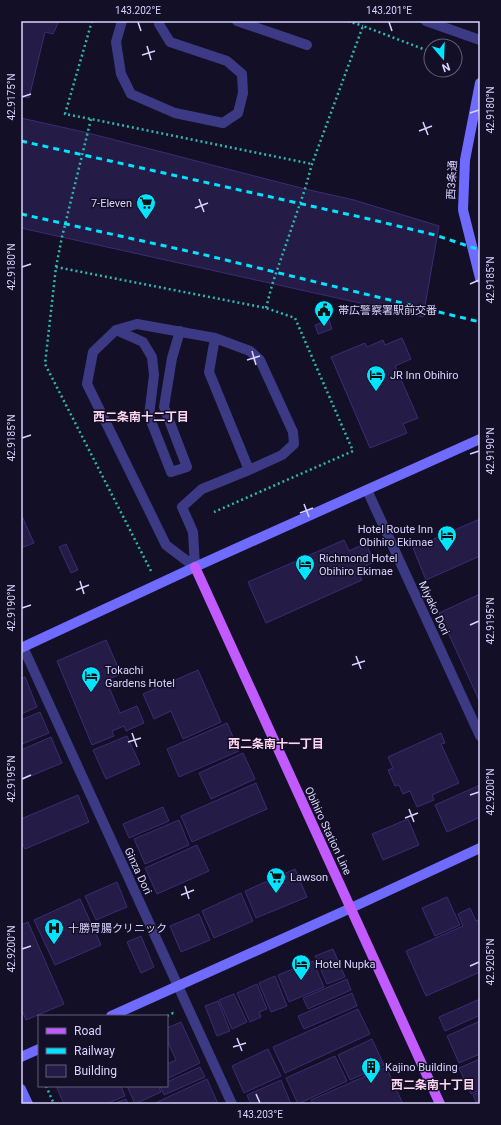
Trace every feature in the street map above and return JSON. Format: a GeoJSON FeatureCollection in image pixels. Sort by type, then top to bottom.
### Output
{"type":"FeatureCollection","features":[{"type":"Feature","properties":{"kind":"main road","name":"Obihiro Station Line"},"geometry":{"type":"LineString","coordinates":[[195,567],[440,1104]]}},
{"type":"Feature","properties":{"kind":"street"},"geometry":{"type":"LineString","coordinates":[[122,21],[116,42],[121,74],[131,94],[175,113],[223,123],[238,113],[243,94],[242,74],[227,61],[170,42],[159,24],[160,21]]}},
{"type":"Feature","properties":{"kind":"street"},"geometry":{"type":"LineString","coordinates":[[237,21],[307,45]]}},
{"type":"Feature","properties":{"kind":"street"},"geometry":{"type":"LineString","coordinates":[[426,21],[480,40]]}},
{"type":"Feature","properties":{"kind":"street","name":"西3条通"},"geometry":{"type":"LineString","coordinates":[[480,83],[464,160],[463,210],[480,278]]}},
{"type":"Feature","properties":{"kind":"street"},"geometry":{"type":"LineString","coordinates":[[137,324],[216,338],[250,351],[260,360],[293,432],[294,444],[282,455],[202,489],[182,507],[193,532],[195,567],[166,545],[87,384],[93,352],[116,330],[137,324]]}},
{"type":"Feature","properties":{"kind":"street"},"geometry":{"type":"LineString","coordinates":[[116,330],[143,342],[152,357],[154,375],[150,416],[171,472],[188,467],[164,407],[172,358],[180,331]]}},
{"type":"Feature","properties":{"kind":"street"},"geometry":{"type":"LineString","coordinates":[[216,338],[209,372],[249,470]]}},
{"type":"Feature","properties":{"kind":"street"},"geometry":{"type":"LineString","coordinates":[[22,648],[195,567],[480,438]]}},
{"type":"Feature","properties":{"kind":"street","name":"Miyako Dori"},"geometry":{"type":"LineString","coordinates":[[367,490],[480,736]]}},
{"type":"Feature","properties":{"kind":"street","name":"Ginza Dori"},"geometry":{"type":"LineString","coordinates":[[22,648],[232,1104]]}},
{"type":"Feature","properties":{"kind":"street"},"geometry":{"type":"LineString","coordinates":[[113,1015],[480,848]]}},
{"type":"Feature","properties":{"kind":"street"},"geometry":{"type":"LineString","coordinates":[[21,1057],[38,1049]]}},
{"type":"Feature","properties":{"kind":"street"},"geometry":{"type":"LineString","coordinates":[[21,1089],[28,1104]]}},
{"type":"Feature","properties":{"kind":"path"},"geometry":{"type":"LineString","coordinates":[[92,21],[65,114],[312,164]]}},
{"type":"Feature","properties":{"kind":"path"},"geometry":{"type":"LineString","coordinates":[[348,21],[423,49]]}},
{"type":"Feature","properties":{"kind":"path"},"geometry":{"type":"LineString","coordinates":[[266,308],[272,285],[305,189],[312,164],[363,26]]}},
{"type":"Feature","properties":{"kind":"path"},"geometry":{"type":"LineString","coordinates":[[91,119],[56,267],[45,364],[158,584]]}},
{"type":"Feature","properties":{"kind":"path"},"geometry":{"type":"LineString","coordinates":[[56,267],[266,308],[295,318],[353,451],[214,512]]}},
{"type":"Feature","properties":{"kind":"path"},"geometry":{"type":"LineString","coordinates":[[46,1087],[54,1104]]}},
{"type":"Feature","properties":{"kind":"building"},"geometry":{"type":"Polygon","coordinates":[[[21,21],[59,21],[53,34],[45,32],[29,98],[21,96],[21,21]]]}},
{"type":"Feature","properties":{"kind":"building"},"geometry":{"type":"Polygon","coordinates":[[[21,118],[88,133],[305,189],[354,200],[439,226],[423,317],[21,228],[21,118]]]}},
{"type":"Feature","properties":{"kind":"building","name":"帯広警察署駅前交番"},"geometry":{"type":"Polygon","coordinates":[[[329,320],[332,329],[318,334],[315,325],[329,320]]]}},
{"type":"Feature","properties":{"kind":"building","name":"JR Inn Obihiro"},"geometry":{"type":"Polygon","coordinates":[[[402,338],[411,359],[395,366],[418,418],[403,424],[407,433],[370,448],[331,357],[365,343],[367,347],[383,340],[385,345],[402,338]]]}},
{"type":"Feature","properties":{"kind":"building"},"geometry":{"type":"Polygon","coordinates":[[[21,514],[34,543],[21,548],[21,514]]]}},
{"type":"Feature","properties":{"kind":"building","name":"Hotel Route Inn Obihiro Ekimae"},"geometry":{"type":"Polygon","coordinates":[[[480,519],[480,556],[426,580],[413,548],[480,519]]]}},
{"type":"Feature","properties":{"kind":"building","name":"Richmond Hotel Obihiro Ekimae"},"geometry":{"type":"Polygon","coordinates":[[[344,540],[349,551],[366,543],[374,562],[357,570],[362,580],[266,623],[248,582],[344,540]]]}},
{"type":"Feature","properties":{"kind":"building"},"geometry":{"type":"Polygon","coordinates":[[[66,544],[78,570],[71,573],[59,547],[66,544]]]}},
{"type":"Feature","properties":{"kind":"building"},"geometry":{"type":"Polygon","coordinates":[[[480,594],[480,702],[439,613],[480,594]]]}},
{"type":"Feature","properties":{"kind":"building","name":"Tokachi Gardens Hotel"},"geometry":{"type":"Polygon","coordinates":[[[106,640],[121,674],[106,680],[120,713],[137,706],[144,723],[126,731],[124,726],[112,731],[114,736],[92,745],[57,661],[106,640]]]}},
{"type":"Feature","properties":{"kind":"building"},"geometry":{"type":"Polygon","coordinates":[[[198,670],[221,722],[183,739],[171,711],[154,719],[143,694],[198,670]]]}},
{"type":"Feature","properties":{"kind":"building"},"geometry":{"type":"Polygon","coordinates":[[[25,677],[37,707],[21,714],[21,679],[25,677]]]}},
{"type":"Feature","properties":{"kind":"building"},"geometry":{"type":"Polygon","coordinates":[[[40,712],[49,733],[22,744],[21,720],[40,712]]]}},
{"type":"Feature","properties":{"kind":"building"},"geometry":{"type":"Polygon","coordinates":[[[227,723],[239,751],[179,777],[167,749],[227,723]]]}},
{"type":"Feature","properties":{"kind":"building"},"geometry":{"type":"Polygon","coordinates":[[[441,733],[445,743],[441,744],[459,783],[432,795],[434,800],[417,807],[410,791],[403,794],[399,785],[395,786],[388,770],[393,768],[388,757],[441,733]]]}},
{"type":"Feature","properties":{"kind":"building"},"geometry":{"type":"Polygon","coordinates":[[[127,736],[140,764],[106,779],[93,750],[127,736]]]}},
{"type":"Feature","properties":{"kind":"building"},"geometry":{"type":"Polygon","coordinates":[[[51,737],[62,763],[21,780],[21,750],[51,737]]]}},
{"type":"Feature","properties":{"kind":"building"},"geometry":{"type":"Polygon","coordinates":[[[243,753],[255,779],[211,799],[199,773],[243,753]]]}},
{"type":"Feature","properties":{"kind":"building"},"geometry":{"type":"Polygon","coordinates":[[[256,783],[267,809],[192,842],[181,816],[256,783]]]}},
{"type":"Feature","properties":{"kind":"building"},"geometry":{"type":"Polygon","coordinates":[[[480,785],[480,817],[447,832],[435,805],[480,785]]]}},
{"type":"Feature","properties":{"kind":"building"},"geometry":{"type":"Polygon","coordinates":[[[78,795],[89,822],[25,849],[21,841],[21,819],[78,795]]]}},
{"type":"Feature","properties":{"kind":"building"},"geometry":{"type":"Polygon","coordinates":[[[163,807],[169,821],[129,838],[123,824],[163,807]]]}},
{"type":"Feature","properties":{"kind":"building"},"geometry":{"type":"Polygon","coordinates":[[[408,819],[419,845],[383,860],[372,834],[408,819]]]}},
{"type":"Feature","properties":{"kind":"building"},"geometry":{"type":"Polygon","coordinates":[[[179,820],[189,845],[145,864],[134,839],[179,820]]]}},
{"type":"Feature","properties":{"kind":"building"},"geometry":{"type":"Polygon","coordinates":[[[197,845],[209,871],[157,894],[145,868],[197,845]]]}},
{"type":"Feature","properties":{"kind":"building","name":"Lawson"},"geometry":{"type":"Polygon","coordinates":[[[295,869],[307,897],[256,918],[245,891],[295,869]]]}},
{"type":"Feature","properties":{"kind":"building"},"geometry":{"type":"Polygon","coordinates":[[[117,882],[127,907],[96,920],[85,896],[117,882]]]}},
{"type":"Feature","properties":{"kind":"building"},"geometry":{"type":"Polygon","coordinates":[[[241,893],[253,921],[214,938],[202,911],[241,893]]]}},
{"type":"Feature","properties":{"kind":"building"},"geometry":{"type":"Polygon","coordinates":[[[447,897],[460,925],[435,936],[422,908],[447,897]]]}},
{"type":"Feature","properties":{"kind":"building"},"geometry":{"type":"Polygon","coordinates":[[[80,899],[101,945],[55,965],[34,920],[80,899]]]}},
{"type":"Feature","properties":{"kind":"building"},"geometry":{"type":"Polygon","coordinates":[[[470,908],[476,921],[480,919],[480,972],[426,996],[406,951],[463,926],[458,914],[470,908]]]}},
{"type":"Feature","properties":{"kind":"building"},"geometry":{"type":"Polygon","coordinates":[[[199,914],[210,940],[181,952],[170,926],[199,914]]]}},
{"type":"Feature","properties":{"kind":"building"},"geometry":{"type":"Polygon","coordinates":[[[28,922],[64,1004],[26,1020],[21,1008],[21,925],[28,922]]]}},
{"type":"Feature","properties":{"kind":"building"},"geometry":{"type":"Polygon","coordinates":[[[141,936],[154,967],[141,973],[127,942],[141,936]]]}},
{"type":"Feature","properties":{"kind":"building"},"geometry":{"type":"Polygon","coordinates":[[[333,949],[345,977],[327,984],[315,956],[333,949]]]}},
{"type":"Feature","properties":{"kind":"building","name":"Hotel Nupka"},"geometry":{"type":"Polygon","coordinates":[[[313,961],[324,987],[289,1002],[278,975],[313,961]]]}},
{"type":"Feature","properties":{"kind":"building"},"geometry":{"type":"Polygon","coordinates":[[[275,976],[287,1006],[271,1012],[259,983],[275,976]]]}},
{"type":"Feature","properties":{"kind":"building"},"geometry":{"type":"Polygon","coordinates":[[[347,979],[351,990],[308,1009],[303,998],[347,979]]]}},
{"type":"Feature","properties":{"kind":"building"},"geometry":{"type":"Polygon","coordinates":[[[257,984],[267,1009],[259,1012],[261,1017],[250,1022],[237,993],[257,984]]]}},
{"type":"Feature","properties":{"kind":"building"},"geometry":{"type":"Polygon","coordinates":[[[352,993],[357,1006],[304,1029],[298,1016],[352,993]]]}},
{"type":"Feature","properties":{"kind":"building"},"geometry":{"type":"Polygon","coordinates":[[[234,994],[247,1022],[232,1029],[219,1000],[234,994]]]}},
{"type":"Feature","properties":{"kind":"building"},"geometry":{"type":"Polygon","coordinates":[[[480,999],[480,1015],[445,1031],[439,1017],[480,999]]]}},
{"type":"Feature","properties":{"kind":"building"},"geometry":{"type":"Polygon","coordinates":[[[218,1001],[230,1031],[217,1036],[205,1006],[218,1001]]]}},
{"type":"Feature","properties":{"kind":"building"},"geometry":{"type":"Polygon","coordinates":[[[358,1009],[370,1034],[285,1073],[273,1047],[358,1009]]]}},
{"type":"Feature","properties":{"kind":"building"},"geometry":{"type":"Polygon","coordinates":[[[480,1021],[480,1054],[459,1063],[447,1036],[480,1021]]]}},
{"type":"Feature","properties":{"kind":"building"},"geometry":{"type":"Polygon","coordinates":[[[181,1022],[200,1063],[168,1079],[168,1064],[176,1060],[168,1042],[168,1028],[181,1022]]]}},
{"type":"Feature","properties":{"kind":"building"},"geometry":{"type":"Polygon","coordinates":[[[372,1039],[384,1065],[350,1080],[338,1055],[372,1039]]]}},
{"type":"Feature","properties":{"kind":"building"},"geometry":{"type":"Polygon","coordinates":[[[268,1049],[281,1076],[244,1093],[232,1066],[268,1049]]]}},
{"type":"Feature","properties":{"kind":"building"},"geometry":{"type":"Polygon","coordinates":[[[335,1056],[347,1081],[298,1104],[286,1078],[335,1056]]]}},
{"type":"Feature","properties":{"kind":"building"},"geometry":{"type":"Polygon","coordinates":[[[480,1059],[480,1090],[471,1094],[459,1068],[480,1059]]]}},
{"type":"Feature","properties":{"kind":"building"},"geometry":{"type":"Polygon","coordinates":[[[200,1067],[205,1077],[164,1095],[160,1087],[168,1087],[168,1082],[200,1067]]]}},
{"type":"Feature","properties":{"kind":"building","name":"Kajino Building"},"geometry":{"type":"Polygon","coordinates":[[[386,1067],[403,1104],[313,1104],[311,1100],[386,1067]]]}},
{"type":"Feature","properties":{"kind":"building"},"geometry":{"type":"Polygon","coordinates":[[[207,1079],[218,1104],[153,1104],[207,1079]]]}},
{"type":"Feature","properties":{"kind":"building"},"geometry":{"type":"Polygon","coordinates":[[[281,1080],[291,1104],[251,1104],[247,1095],[281,1080]]]}},
{"type":"Feature","properties":{"kind":"building"},"geometry":{"type":"Polygon","coordinates":[[[56,1087],[121,1087],[125,1096],[106,1104],[64,1104],[56,1087]]]}},
{"type":"Feature","properties":{"kind":"building"},"geometry":{"type":"Polygon","coordinates":[[[127,1087],[158,1087],[161,1092],[135,1104],[127,1087]]]}},
{"type":"Feature","properties":{"kind":"building"},"geometry":{"type":"Polygon","coordinates":[[[480,1092],[480,1104],[477,1104],[473,1095],[480,1092]]]}},
{"type":"Feature","properties":{"kind":"building"},"geometry":{"type":"Polygon","coordinates":[[[126,1099],[128,1104],[113,1104],[126,1099]]]}},
{"type":"Feature","properties":{"kind":"railway"},"geometry":{"type":"LineString","coordinates":[[21,141],[369,219],[435,235],[480,250]]}},
{"type":"Feature","properties":{"kind":"railway"},"geometry":{"type":"LineString","coordinates":[[21,214],[201,254],[480,322]]}},
{"type":"Feature","properties":{"kind":"place","name":"7-Eleven"},"geometry":{"type":"Point","coordinates":[146,220]}},
{"type":"Feature","properties":{"kind":"place","name":"帯広警察署駅前交番"},"geometry":{"type":"Point","coordinates":[324,327]}},
{"type":"Feature","properties":{"kind":"place","name":"JR Inn Obihiro"},"geometry":{"type":"Point","coordinates":[376,392]}},
{"type":"Feature","properties":{"kind":"place","name":"Hotel Route Inn Obihiro Ekimae"},"geometry":{"type":"Point","coordinates":[447,552]}},
{"type":"Feature","properties":{"kind":"place","name":"Richmond Hotel Obihiro Ekimae"},"geometry":{"type":"Point","coordinates":[305,581]}},
{"type":"Feature","properties":{"kind":"place","name":"Tokachi Gardens Hotel"},"geometry":{"type":"Point","coordinates":[91,693]}},
{"type":"Feature","properties":{"kind":"place","name":"Lawson"},"geometry":{"type":"Point","coordinates":[276,894]}},
{"type":"Feature","properties":{"kind":"place","name":"十勝胃腸クリニック"},"geometry":{"type":"Point","coordinates":[54,945]}},
{"type":"Feature","properties":{"kind":"place","name":"Hotel Nupka"},"geometry":{"type":"Point","coordinates":[301,981]}},
{"type":"Feature","properties":{"kind":"place","name":"Kajino Building"},"geometry":{"type":"Point","coordinates":[371,1084]}},
{"type":"Feature","properties":{"kind":"district","name":"西二条南十二丁目"},"geometry":{"type":"Point","coordinates":[141,417]}},
{"type":"Feature","properties":{"kind":"district","name":"西二条南十一丁目"},"geometry":{"type":"Point","coordinates":[276,744]}},
{"type":"Feature","properties":{"kind":"district","name":"西二条南十丁目"},"geometry":{"type":"Point","coordinates":[433,1085]}}]}
